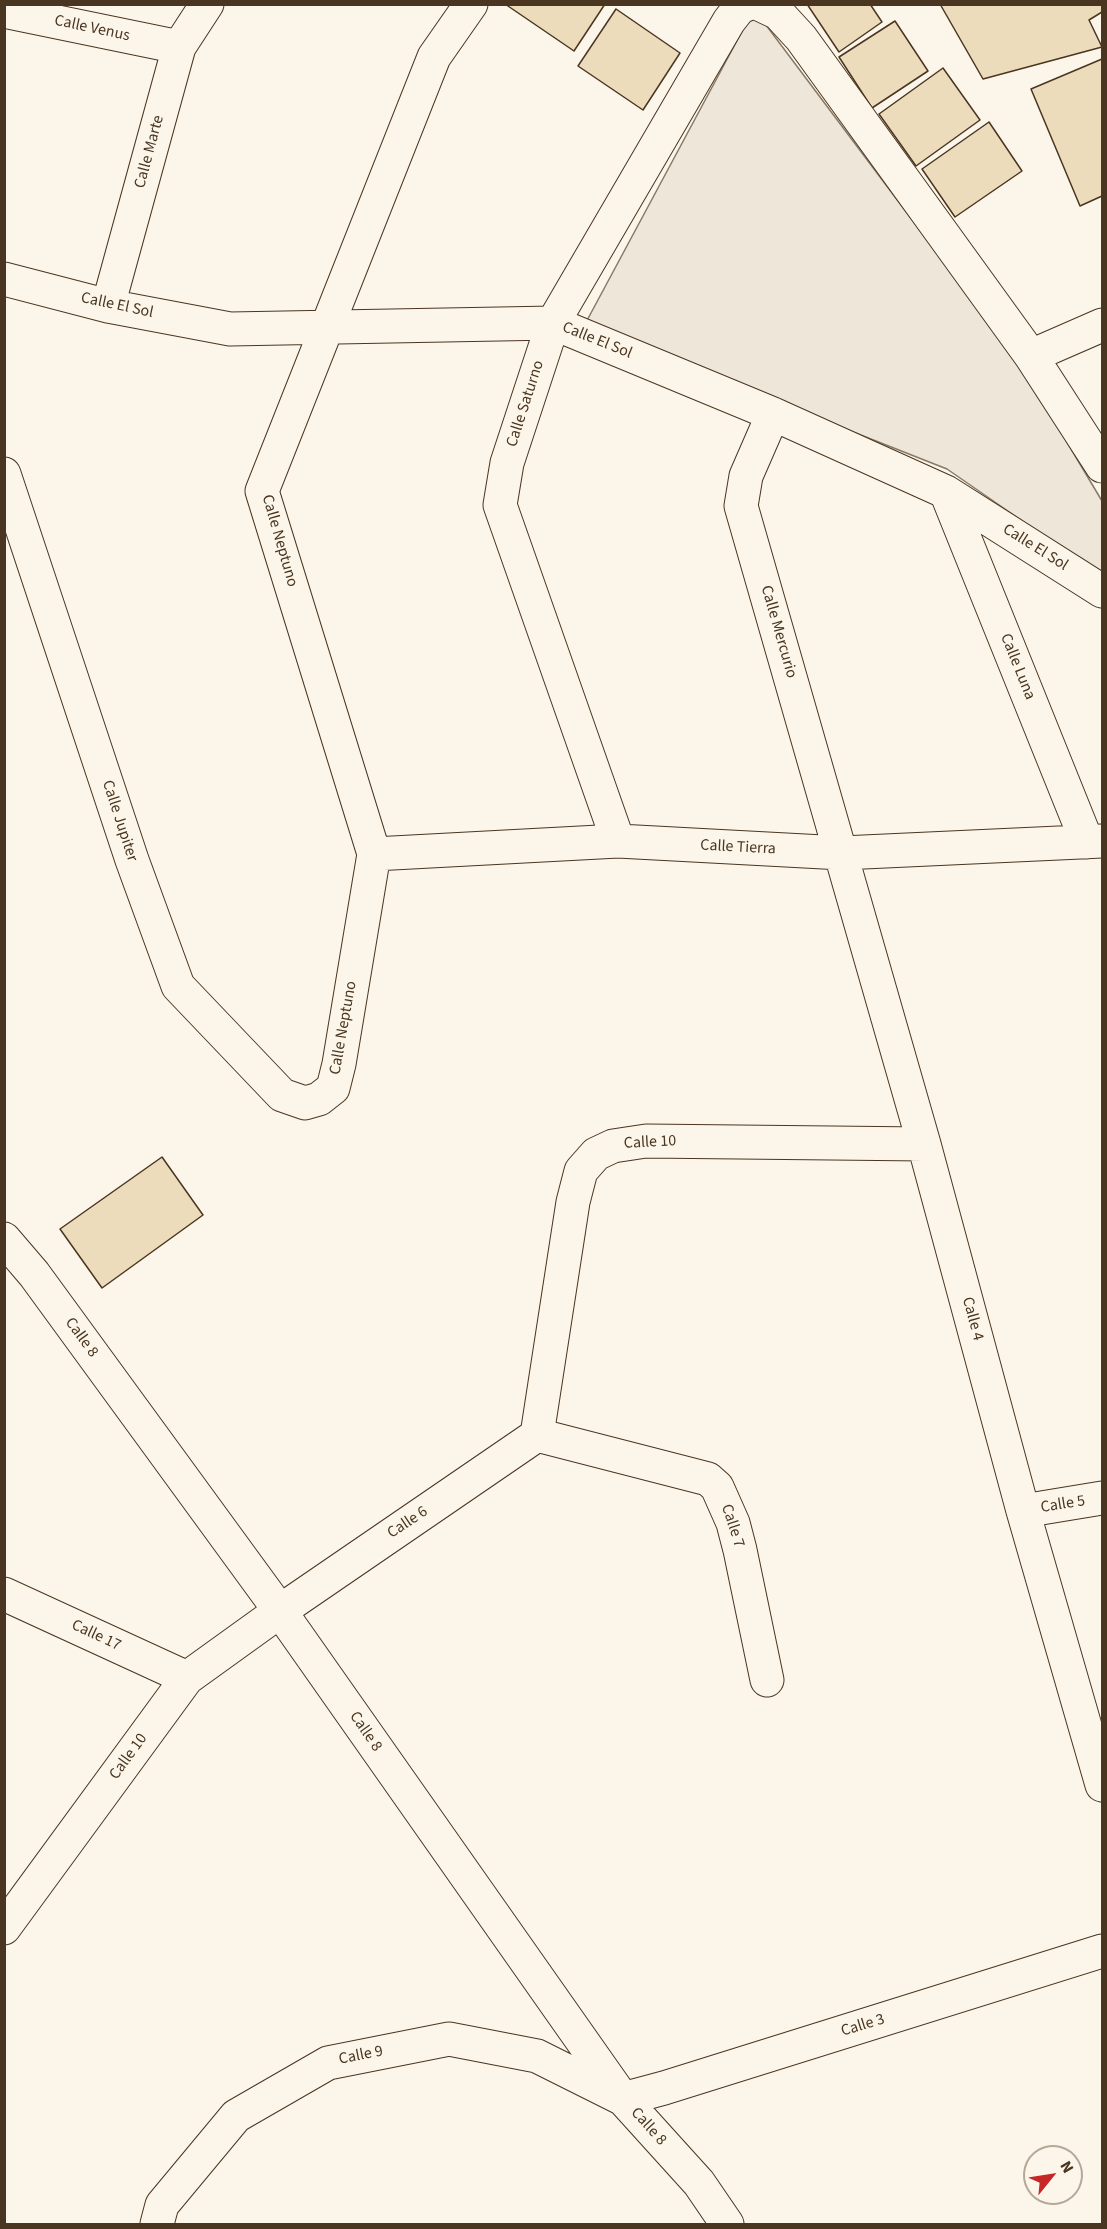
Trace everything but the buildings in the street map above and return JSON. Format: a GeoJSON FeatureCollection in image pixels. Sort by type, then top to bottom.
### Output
{"type":"FeatureCollection","features":[{"type":"Feature","properties":{"kind":"street","name":"Calle Marte"},"geometry":{"type":"LineString","coordinates":[[108,306],[179,47],[207,4]]}},
{"type":"Feature","properties":{"kind":"street","name":"Calle Neptuno"},"geometry":{"type":"LineString","coordinates":[[319,1099],[333,1088],[339,1064],[374,854],[262,491],[434,57],[471,4]]}},
{"type":"Feature","properties":{"kind":"street","name":"Calle Saturno"},"geometry":{"type":"LineString","coordinates":[[618,842],[501,505],[507,462],[553,323],[729,21],[740,7],[748,4]]}},
{"type":"Feature","properties":{"kind":"street"},"geometry":{"type":"LineString","coordinates":[[759,4],[778,13],[801,38],[1031,356],[1102,466]]}},
{"type":"Feature","properties":{"kind":"street","name":"Calle Venus"},"geometry":{"type":"LineString","coordinates":[[4,10],[179,47]]}},
{"type":"Feature","properties":{"kind":"street","name":"Calle El Sol"},"geometry":{"type":"LineString","coordinates":[[4,279],[108,306],[230,329],[553,323],[773,414],[946,492],[1102,591]]}},
{"type":"Feature","properties":{"kind":"street"},"geometry":{"type":"LineString","coordinates":[[1031,356],[1102,326]]}},
{"type":"Feature","properties":{"kind":"street","name":"Calle Mercurio"},"geometry":{"type":"LineString","coordinates":[[773,414],[746,476],[741,506],[842,853]]}},
{"type":"Feature","properties":{"kind":"street","name":"Calle Jupiter"},"geometry":{"type":"LineString","coordinates":[[4,474],[132,860],[178,986],[282,1095],[305,1103],[319,1099]]}},
{"type":"Feature","properties":{"kind":"street","name":"Calle Luna"},"geometry":{"type":"LineString","coordinates":[[946,492],[1095,842]]}},
{"type":"Feature","properties":{"kind":"street","name":"Calle Tierra"},"geometry":{"type":"LineString","coordinates":[[374,854],[618,842],[842,853],[1095,842]]}},
{"type":"Feature","properties":{"kind":"street","name":"Calle 4"},"geometry":{"type":"LineString","coordinates":[[842,853],[924,1144],[1023,1511],[1102,1785]]}},
{"type":"Feature","properties":{"kind":"street","name":"Calle 10"},"geometry":{"type":"LineString","coordinates":[[537,1435],[573,1202],[581,1171],[596,1154],[613,1146],[646,1141],[924,1144]]}},
{"type":"Feature","properties":{"kind":"street","name":"Calle 8"},"geometry":{"type":"LineString","coordinates":[[4,1239],[34,1274],[280,1611],[623,2099],[699,2183],[727,2224]]}},
{"type":"Feature","properties":{"kind":"street","name":"Calle 6"},"geometry":{"type":"LineString","coordinates":[[280,1611],[537,1435]]}},
{"type":"Feature","properties":{"kind":"street","name":"Calle 7"},"geometry":{"type":"LineString","coordinates":[[537,1435],[708,1479],[717,1487],[730,1515],[740,1550],[767,1680]]}},
{"type":"Feature","properties":{"kind":"street","name":"Calle 5"},"geometry":{"type":"LineString","coordinates":[[1023,1511],[1102,1498]]}},
{"type":"Feature","properties":{"kind":"street","name":"Calle 17"},"geometry":{"type":"LineString","coordinates":[[4,1594],[187,1678]]}},
{"type":"Feature","properties":{"kind":"street","name":"Calle 10"},"geometry":{"type":"LineString","coordinates":[[4,1928],[187,1678],[280,1611]]}},
{"type":"Feature","properties":{"kind":"street","name":"Calle 3"},"geometry":{"type":"LineString","coordinates":[[623,2099],[1102,1951]]}},
{"type":"Feature","properties":{"kind":"street","name":"Calle 9"},"geometry":{"type":"LineString","coordinates":[[157,2224],[162,2205],[236,2116],[328,2063],[449,2039],[537,2056],[623,2099]]}},
{"type":"Feature","properties":{"kind":"shaded area"},"geometry":{"type":"Polygon","coordinates":[[[754,9],[1021,365],[1102,501],[1102,576],[947,469],[584,326],[754,9]]]}}]}
